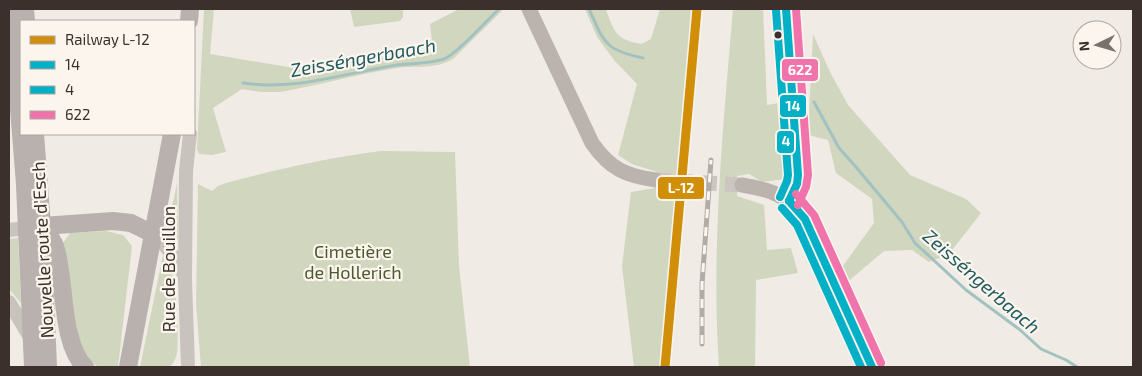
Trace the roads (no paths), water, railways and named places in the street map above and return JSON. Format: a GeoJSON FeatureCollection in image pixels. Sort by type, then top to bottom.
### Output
{"type":"FeatureCollection","features":[{"type":"Feature","properties":{"kind":"main road"},"geometry":{"type":"LineString","coordinates":[[11,9],[20,122]]}},
{"type":"Feature","properties":{"kind":"main road"},"geometry":{"type":"LineString","coordinates":[[529,9],[592,144],[601,156],[624,174],[656,180]]}},
{"type":"Feature","properties":{"kind":"main road"},"geometry":{"type":"LineString","coordinates":[[21,135],[25,184],[34,227],[31,339],[33,367]]}},
{"type":"Feature","properties":{"kind":"main road","name":"Nouvelle route d'Esch"},"geometry":{"type":"LineString","coordinates":[[34,135],[34,227],[48,367]]}},
{"type":"Feature","properties":{"kind":"main road"},"geometry":{"type":"LineString","coordinates":[[128,367],[173,135]]}},
{"type":"Feature","properties":{"kind":"main road"},"geometry":{"type":"LineString","coordinates":[[742,185],[768,190],[789,201],[805,219],[872,367]]}},
{"type":"Feature","properties":{"kind":"main road"},"geometry":{"type":"LineString","coordinates":[[34,227],[113,221],[131,224],[153,234]]}},
{"type":"Feature","properties":{"kind":"main road"},"geometry":{"type":"LineString","coordinates":[[34,227],[55,246],[70,336],[77,358],[84,367]]}},
{"type":"Feature","properties":{"kind":"main road"},"geometry":{"type":"LineString","coordinates":[[31,339],[48,367]]}},
{"type":"Feature","properties":{"kind":"street"},"geometry":{"type":"LineString","coordinates":[[786,9],[798,175],[797,184],[789,201]]}},
{"type":"Feature","properties":{"kind":"street","name":"Rue de Bouillon"},"geometry":{"type":"LineString","coordinates":[[174,135],[182,148],[186,171]]}},
{"type":"Feature","properties":{"kind":"street","name":"Rue de Bouillon"},"geometry":{"type":"LineString","coordinates":[[188,361],[185,279],[186,171],[190,135]]}},
{"type":"Feature","properties":{"kind":"street"},"geometry":{"type":"LineString","coordinates":[[9,230],[34,227]]}},
{"type":"Feature","properties":{"kind":"street"},"geometry":{"type":"LineString","coordinates":[[153,234],[166,245],[178,261],[185,279]]}},
{"type":"Feature","properties":{"kind":"street"},"geometry":{"type":"LineString","coordinates":[[9,302],[31,339]]}},
{"type":"Feature","properties":{"kind":"street"},"geometry":{"type":"LineString","coordinates":[[179,367],[188,361]]}},
{"type":"Feature","properties":{"kind":"waterway","name":"Zeisséngerbaach"},"geometry":{"type":"LineString","coordinates":[[243,83],[262,85],[301,83],[378,68],[441,60],[459,49],[499,9]]}},
{"type":"Feature","properties":{"kind":"waterway","name":"Zeisséngerbaach"},"geometry":{"type":"LineString","coordinates":[[589,9],[602,37],[607,43],[620,52],[643,58]]}},
{"type":"Feature","properties":{"kind":"waterway","name":"Zeisséngerbaach"},"geometry":{"type":"LineString","coordinates":[[814,102],[839,148],[902,222],[915,243],[966,290],[1019,329],[1041,349],[1077,367]]}},
{"type":"Feature","properties":{"kind":"tunnel"},"geometry":{"type":"LineString","coordinates":[[656,180],[742,185]]}},
{"type":"Feature","properties":{"kind":"railway"},"geometry":{"type":"LineString","coordinates":[[702,344],[702,284],[711,160]]}},
{"type":"Feature","properties":{"kind":"rail line","name":"L-12"},"geometry":{"type":"LineString","coordinates":[[665,367],[697,9]]}},
{"type":"Feature","properties":{"kind":"park label","name":"Cimetière de Hollerich"},"geometry":{"type":"Point","coordinates":[353,261]}}]}
